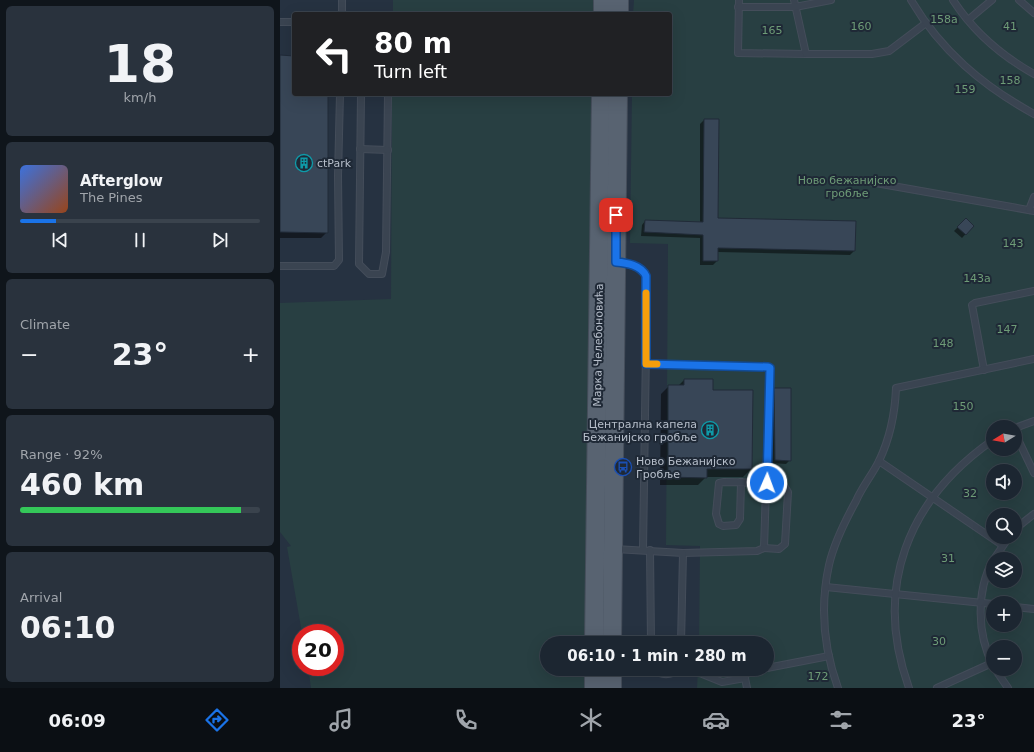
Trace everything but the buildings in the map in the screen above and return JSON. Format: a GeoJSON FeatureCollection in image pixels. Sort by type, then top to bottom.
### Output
{"type":"FeatureCollection","features":[{"type":"Feature","properties":{"kind":"main road"},"geometry":{"type":"LineString","coordinates":[[603,0],[603,12]]}},
{"type":"Feature","properties":{"kind":"main road"},"geometry":{"type":"LineString","coordinates":[[619,0],[619,12]]}},
{"type":"Feature","properties":{"kind":"main road","name":"Марка Челебоновића"},"geometry":{"type":"LineString","coordinates":[[602,96],[608,262]]}},
{"type":"Feature","properties":{"kind":"main road","name":"Марка Челебоновића"},"geometry":{"type":"LineString","coordinates":[[595,636],[604,549],[608,262],[618,96]]}},
{"type":"Feature","properties":{"kind":"main road","name":"Марка Челебоновића"},"geometry":{"type":"LineString","coordinates":[[604,549],[611,636]]}},
{"type":"Feature","properties":{"kind":"main road"},"geometry":{"type":"LineString","coordinates":[[594,676],[594,688]]}},
{"type":"Feature","properties":{"kind":"main road"},"geometry":{"type":"LineString","coordinates":[[612,676],[612,688]]}},
{"type":"Feature","properties":{"kind":"lane"},"geometry":{"type":"LineString","coordinates":[[342,0],[342,12]]}},
{"type":"Feature","properties":{"kind":"lane"},"geometry":{"type":"LineString","coordinates":[[739,0],[738,52],[872,54],[889,51],[926,23]]}},
{"type":"Feature","properties":{"kind":"lane"},"geometry":{"type":"LineString","coordinates":[[794,0],[806,54]]}},
{"type":"Feature","properties":{"kind":"lane"},"geometry":{"type":"LineString","coordinates":[[738,7],[795,7],[831,0]]}},
{"type":"Feature","properties":{"kind":"lane"},"geometry":{"type":"LineString","coordinates":[[911,0],[926,23],[946,48],[970,72],[999,94],[1034,114]]}},
{"type":"Feature","properties":{"kind":"lane"},"geometry":{"type":"LineString","coordinates":[[953,0],[968,20],[992,45],[1034,74]]}},
{"type":"Feature","properties":{"kind":"lane"},"geometry":{"type":"LineString","coordinates":[[968,20],[992,0]]}},
{"type":"Feature","properties":{"kind":"lane"},"geometry":{"type":"LineString","coordinates":[[1019,0],[1034,13]]}},
{"type":"Feature","properties":{"kind":"lane"},"geometry":{"type":"LineString","coordinates":[[280,22],[292,22]]}},
{"type":"Feature","properties":{"kind":"lane"},"geometry":{"type":"LineString","coordinates":[[280,266],[334,266],[339,260],[338,176],[340,96]]}},
{"type":"Feature","properties":{"kind":"lane"},"geometry":{"type":"LineString","coordinates":[[360,96],[359,264],[369,274],[382,274],[386,252],[388,96]]}},
{"type":"Feature","properties":{"kind":"lane"},"geometry":{"type":"LineString","coordinates":[[360,149],[388,150]]}},
{"type":"Feature","properties":{"kind":"lane"},"geometry":{"type":"LineString","coordinates":[[870,182],[1032,211],[1034,197]]}},
{"type":"Feature","properties":{"kind":"lane"},"geometry":{"type":"LineString","coordinates":[[608,262],[636,266],[641,269],[646,276],[643,550]]}},
{"type":"Feature","properties":{"kind":"lane"},"geometry":{"type":"LineString","coordinates":[[984,370],[972,305],[975,303],[1034,291]]}},
{"type":"Feature","properties":{"kind":"lane"},"geometry":{"type":"LineString","coordinates":[[838,688],[829,656],[825,634],[826,588],[829,565],[845,521],[879,461],[890,432],[894,413],[896,388],[1034,359]]}},
{"type":"Feature","properties":{"kind":"lane"},"geometry":{"type":"LineString","coordinates":[[646,364],[770,368],[764,548]]}},
{"type":"Feature","properties":{"kind":"lane"},"geometry":{"type":"LineString","coordinates":[[1022,425],[1034,421]]}},
{"type":"Feature","properties":{"kind":"lane"},"geometry":{"type":"LineString","coordinates":[[909,688],[896,644],[895,595],[902,559],[918,518],[932,498],[961,464],[986,445]]}},
{"type":"Feature","properties":{"kind":"lane"},"geometry":{"type":"LineString","coordinates":[[1022,448],[1034,473]]}},
{"type":"Feature","properties":{"kind":"lane"},"geometry":{"type":"LineString","coordinates":[[879,461],[1002,546],[998,552]]}},
{"type":"Feature","properties":{"kind":"lane"},"geometry":{"type":"LineString","coordinates":[[604,549],[650,550],[682,553],[757,551],[764,548],[782,547],[786,538],[788,492],[783,484],[741,482],[724,482],[718,487],[717,519],[723,526],[736,525],[740,518],[741,482]]}},
{"type":"Feature","properties":{"kind":"lane"},"geometry":{"type":"LineString","coordinates":[[1022,523],[1034,514]]}},
{"type":"Feature","properties":{"kind":"lane"},"geometry":{"type":"LineString","coordinates":[[650,550],[651,636]]}},
{"type":"Feature","properties":{"kind":"lane"},"geometry":{"type":"LineString","coordinates":[[681,636],[682,553]]}},
{"type":"Feature","properties":{"kind":"lane"},"geometry":{"type":"LineString","coordinates":[[986,578],[981,603],[982,634],[986,646]]}},
{"type":"Feature","properties":{"kind":"lane"},"geometry":{"type":"LineString","coordinates":[[826,588],[986,603]]}},
{"type":"Feature","properties":{"kind":"lane"},"geometry":{"type":"LineString","coordinates":[[1022,608],[1034,609]]}},
{"type":"Feature","properties":{"kind":"lane"},"geometry":{"type":"LineString","coordinates":[[774,667],[829,656]]}},
{"type":"Feature","properties":{"kind":"lane"},"geometry":{"type":"LineString","coordinates":[[937,688],[986,667]]}},
{"type":"Feature","properties":{"kind":"lane"},"geometry":{"type":"LineString","coordinates":[[707,676],[722,682],[745,678],[747,688]]}},
{"type":"Feature","properties":{"kind":"lane"},"geometry":{"type":"LineString","coordinates":[[1000,676],[1008,688]]}},
{"type":"Feature","properties":{"kind":"green space"},"geometry":{"type":"Polygon","coordinates":[[[393,0],[596,0],[596,12],[393,12],[393,0]]]}},
{"type":"Feature","properties":{"kind":"green space","name":"Ново бежанијско гробље"},"geometry":{"type":"Polygon","coordinates":[[[634,0],[1034,0],[1034,688],[697,688],[698,676],[774,676],[774,636],[699,636],[700,546],[666,545],[668,244],[630,243],[632,96],[672,96],[672,12],[633,12],[634,0]]]}},
{"type":"Feature","properties":{"kind":"green space"},"geometry":{"type":"Polygon","coordinates":[[[392,96],[596,96],[592,636],[540,636],[540,676],[592,676],[591,688],[311,688],[309,676],[344,676],[344,624],[300,624],[287,547],[291,546],[280,532],[280,303],[391,299],[392,96]]]}},
{"type":"Feature","properties":{"kind":"slow traffic"},"geometry":{"type":"LineString","coordinates":[[646,293],[646,364],[657,364]]}},
{"type":"Feature","properties":{"kind":"place","name":"ctPark"},"geometry":{"type":"Point","coordinates":[304,163]}},
{"type":"Feature","properties":{"kind":"place","name":"Централна капела Бежанијско гробље"},"geometry":{"type":"Point","coordinates":[710,430]}},
{"type":"Feature","properties":{"kind":"place","name":"Ново Бежанијско Гробље"},"geometry":{"type":"Point","coordinates":[623,467]}},
{"type":"Feature","properties":{"kind":"route"},"geometry":{"type":"LineString","coordinates":[[616,215],[616,262],[636,266],[644,272],[646,276],[646,364],[770,368],[767,483]]}},
{"type":"Feature","properties":{"kind":"park label","name":"158a"},"geometry":{"type":"Point","coordinates":[944,19]}},
{"type":"Feature","properties":{"kind":"park label","name":"160"},"geometry":{"type":"Point","coordinates":[861,26]}},
{"type":"Feature","properties":{"kind":"park label","name":"41"},"geometry":{"type":"Point","coordinates":[1010,26]}},
{"type":"Feature","properties":{"kind":"park label","name":"165"},"geometry":{"type":"Point","coordinates":[772,30]}},
{"type":"Feature","properties":{"kind":"park label","name":"158"},"geometry":{"type":"Point","coordinates":[1010,80]}},
{"type":"Feature","properties":{"kind":"park label","name":"159"},"geometry":{"type":"Point","coordinates":[965,89]}},
{"type":"Feature","properties":{"kind":"park label","name":"143"},"geometry":{"type":"Point","coordinates":[1013,243]}},
{"type":"Feature","properties":{"kind":"park label","name":"143a"},"geometry":{"type":"Point","coordinates":[977,278]}},
{"type":"Feature","properties":{"kind":"park label","name":"147"},"geometry":{"type":"Point","coordinates":[1007,329]}},
{"type":"Feature","properties":{"kind":"park label","name":"148"},"geometry":{"type":"Point","coordinates":[943,343]}},
{"type":"Feature","properties":{"kind":"park label","name":"150"},"geometry":{"type":"Point","coordinates":[963,406]}},
{"type":"Feature","properties":{"kind":"park label","name":"32"},"geometry":{"type":"Point","coordinates":[970,493]}},
{"type":"Feature","properties":{"kind":"park label","name":"31"},"geometry":{"type":"Point","coordinates":[948,558]}},
{"type":"Feature","properties":{"kind":"park label","name":"30"},"geometry":{"type":"Point","coordinates":[939,641]}},
{"type":"Feature","properties":{"kind":"park label","name":"172"},"geometry":{"type":"Point","coordinates":[818,676]}}]}
